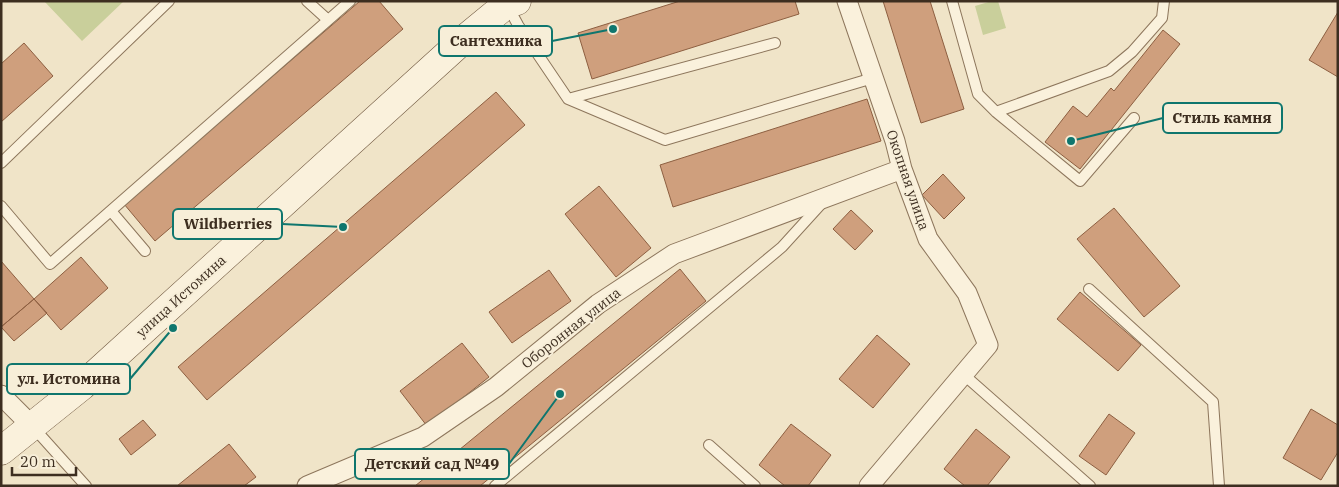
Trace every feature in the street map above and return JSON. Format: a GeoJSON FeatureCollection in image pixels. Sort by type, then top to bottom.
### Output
{"type":"FeatureCollection","features":[{"type":"Feature","properties":{"kind":"main road","name":"улица Истомина"},"geometry":{"type":"LineString","coordinates":[[1,451],[82,386],[462,41],[510,2]]}},
{"type":"Feature","properties":{"kind":"street","name":"Окопная улица"},"geometry":{"type":"LineString","coordinates":[[847,1],[895,142],[902,170],[928,239],[968,293],[988,345],[869,486]]}},
{"type":"Feature","properties":{"kind":"street","name":"Оборонная улица"},"geometry":{"type":"LineString","coordinates":[[307,486],[423,437],[496,387],[598,304],[674,254],[827,196],[902,170]]}},
{"type":"Feature","properties":{"kind":"street"},"geometry":{"type":"LineString","coordinates":[[1,395],[32,426]]}},
{"type":"Feature","properties":{"kind":"lane"},"geometry":{"type":"LineString","coordinates":[[1,163],[169,1]]}},
{"type":"Feature","properties":{"kind":"lane"},"geometry":{"type":"LineString","coordinates":[[307,1],[328,20]]}},
{"type":"Feature","properties":{"kind":"lane"},"geometry":{"type":"LineString","coordinates":[[1,206],[50,264],[350,1]]}},
{"type":"Feature","properties":{"kind":"lane"},"geometry":{"type":"LineString","coordinates":[[952,1],[978,94],[996,112],[1080,182],[1134,118]]}},
{"type":"Feature","properties":{"kind":"lane"},"geometry":{"type":"LineString","coordinates":[[996,112],[1109,71],[1132,52],[1162,18],[1164,1]]}},
{"type":"Feature","properties":{"kind":"lane"},"geometry":{"type":"LineString","coordinates":[[510,2],[518,25],[568,99],[665,140],[873,78]]}},
{"type":"Feature","properties":{"kind":"lane"},"geometry":{"type":"LineString","coordinates":[[568,99],[775,43]]}},
{"type":"Feature","properties":{"kind":"lane"},"geometry":{"type":"LineString","coordinates":[[495,486],[782,247],[827,196]]}},
{"type":"Feature","properties":{"kind":"lane"},"geometry":{"type":"LineString","coordinates":[[111,211],[145,251]]}},
{"type":"Feature","properties":{"kind":"lane"},"geometry":{"type":"LineString","coordinates":[[1089,289],[1213,402],[1219,486]]}},
{"type":"Feature","properties":{"kind":"lane"},"geometry":{"type":"LineString","coordinates":[[963,374],[1090,486]]}},
{"type":"Feature","properties":{"kind":"lane"},"geometry":{"type":"LineString","coordinates":[[32,426],[86,486]]}},
{"type":"Feature","properties":{"kind":"lane"},"geometry":{"type":"LineString","coordinates":[[709,445],[755,486]]}},
{"type":"Feature","properties":{"kind":"green space"},"geometry":{"type":"Polygon","coordinates":[[[44,1],[124,1],[82,41],[44,1]]]}},
{"type":"Feature","properties":{"kind":"green space"},"geometry":{"type":"Polygon","coordinates":[[[998,1],[1006,28],[983,35],[975,6],[998,1]]]}},
{"type":"Feature","properties":{"kind":"building"},"geometry":{"type":"Polygon","coordinates":[[[360,1],[379,1],[403,29],[155,241],[124,204],[360,1]]]}},
{"type":"Feature","properties":{"kind":"building"},"geometry":{"type":"Polygon","coordinates":[[[680,1],[795,1],[799,14],[592,79],[578,33],[680,1]]]}},
{"type":"Feature","properties":{"kind":"building"},"geometry":{"type":"Polygon","coordinates":[[[883,1],[930,1],[964,109],[921,123],[883,1]]]}},
{"type":"Feature","properties":{"kind":"building"},"geometry":{"type":"Polygon","coordinates":[[[1338,12],[1338,77],[1309,60],[1338,12]]]}},
{"type":"Feature","properties":{"kind":"building"},"geometry":{"type":"Polygon","coordinates":[[[1163,30],[1180,44],[1080,169],[1045,142],[1073,106],[1087,117],[1111,88],[1114,91],[1163,30]]]}},
{"type":"Feature","properties":{"kind":"building"},"geometry":{"type":"Polygon","coordinates":[[[24,43],[53,76],[1,122],[1,64],[24,43]]]}},
{"type":"Feature","properties":{"kind":"building"},"geometry":{"type":"Polygon","coordinates":[[[496,92],[525,125],[207,400],[178,367],[496,92]]]}},
{"type":"Feature","properties":{"kind":"building"},"geometry":{"type":"Polygon","coordinates":[[[867,99],[881,141],[673,207],[660,165],[867,99]]]}},
{"type":"Feature","properties":{"kind":"building"},"geometry":{"type":"Polygon","coordinates":[[[943,174],[965,198],[944,219],[922,195],[943,174]]]}},
{"type":"Feature","properties":{"kind":"building"},"geometry":{"type":"Polygon","coordinates":[[[599,186],[651,248],[616,277],[565,214],[599,186]]]}},
{"type":"Feature","properties":{"kind":"building"},"geometry":{"type":"Polygon","coordinates":[[[1114,208],[1180,286],[1144,317],[1077,239],[1114,208]]]}},
{"type":"Feature","properties":{"kind":"building"},"geometry":{"type":"Polygon","coordinates":[[[851,210],[873,231],[855,250],[833,229],[851,210]]]}},
{"type":"Feature","properties":{"kind":"building"},"geometry":{"type":"Polygon","coordinates":[[[81,257],[108,288],[61,330],[34,299],[81,257]]]}},
{"type":"Feature","properties":{"kind":"building"},"geometry":{"type":"Polygon","coordinates":[[[1,261],[34,299],[1,327],[1,261]]]}},
{"type":"Feature","properties":{"kind":"building"},"geometry":{"type":"Polygon","coordinates":[[[680,269],[706,301],[480,486],[415,486],[680,269]]]}},
{"type":"Feature","properties":{"kind":"building"},"geometry":{"type":"Polygon","coordinates":[[[549,270],[571,301],[512,343],[489,312],[549,270]]]}},
{"type":"Feature","properties":{"kind":"building"},"geometry":{"type":"Polygon","coordinates":[[[1080,292],[1141,345],[1118,371],[1057,319],[1080,292]]]}},
{"type":"Feature","properties":{"kind":"building"},"geometry":{"type":"Polygon","coordinates":[[[34,299],[47,313],[14,341],[1,327],[34,299]]]}},
{"type":"Feature","properties":{"kind":"building"},"geometry":{"type":"Polygon","coordinates":[[[877,335],[910,364],[873,408],[839,379],[877,335]]]}},
{"type":"Feature","properties":{"kind":"building"},"geometry":{"type":"Polygon","coordinates":[[[462,343],[489,377],[427,426],[400,391],[462,343]]]}},
{"type":"Feature","properties":{"kind":"building"},"geometry":{"type":"Polygon","coordinates":[[[1311,409],[1338,425],[1338,452],[1321,480],[1283,458],[1311,409]]]}},
{"type":"Feature","properties":{"kind":"building"},"geometry":{"type":"Polygon","coordinates":[[[1109,414],[1135,433],[1106,475],[1079,456],[1109,414]]]}},
{"type":"Feature","properties":{"kind":"building"},"geometry":{"type":"Polygon","coordinates":[[[143,420],[156,435],[131,455],[119,439],[143,420]]]}},
{"type":"Feature","properties":{"kind":"building"},"geometry":{"type":"Polygon","coordinates":[[[791,424],[831,455],[808,486],[785,486],[759,465],[791,424]]]}},
{"type":"Feature","properties":{"kind":"building"},"geometry":{"type":"Polygon","coordinates":[[[976,429],[1010,457],[987,486],[965,486],[944,469],[976,429]]]}},
{"type":"Feature","properties":{"kind":"building"},"geometry":{"type":"Polygon","coordinates":[[[229,444],[256,477],[244,486],[177,486],[229,444]]]}},
{"type":"Feature","properties":{"kind":"place","name":"Сантехника"},"geometry":{"type":"Point","coordinates":[613,29]}},
{"type":"Feature","properties":{"kind":"place","name":"Стиль камня"},"geometry":{"type":"Point","coordinates":[1071,141]}},
{"type":"Feature","properties":{"kind":"place","name":"Wildberries"},"geometry":{"type":"Point","coordinates":[343,227]}},
{"type":"Feature","properties":{"kind":"place","name":"ул. Истомина"},"geometry":{"type":"Point","coordinates":[173,328]}},
{"type":"Feature","properties":{"kind":"place","name":"Детский сад №49"},"geometry":{"type":"Point","coordinates":[560,394]}}]}
